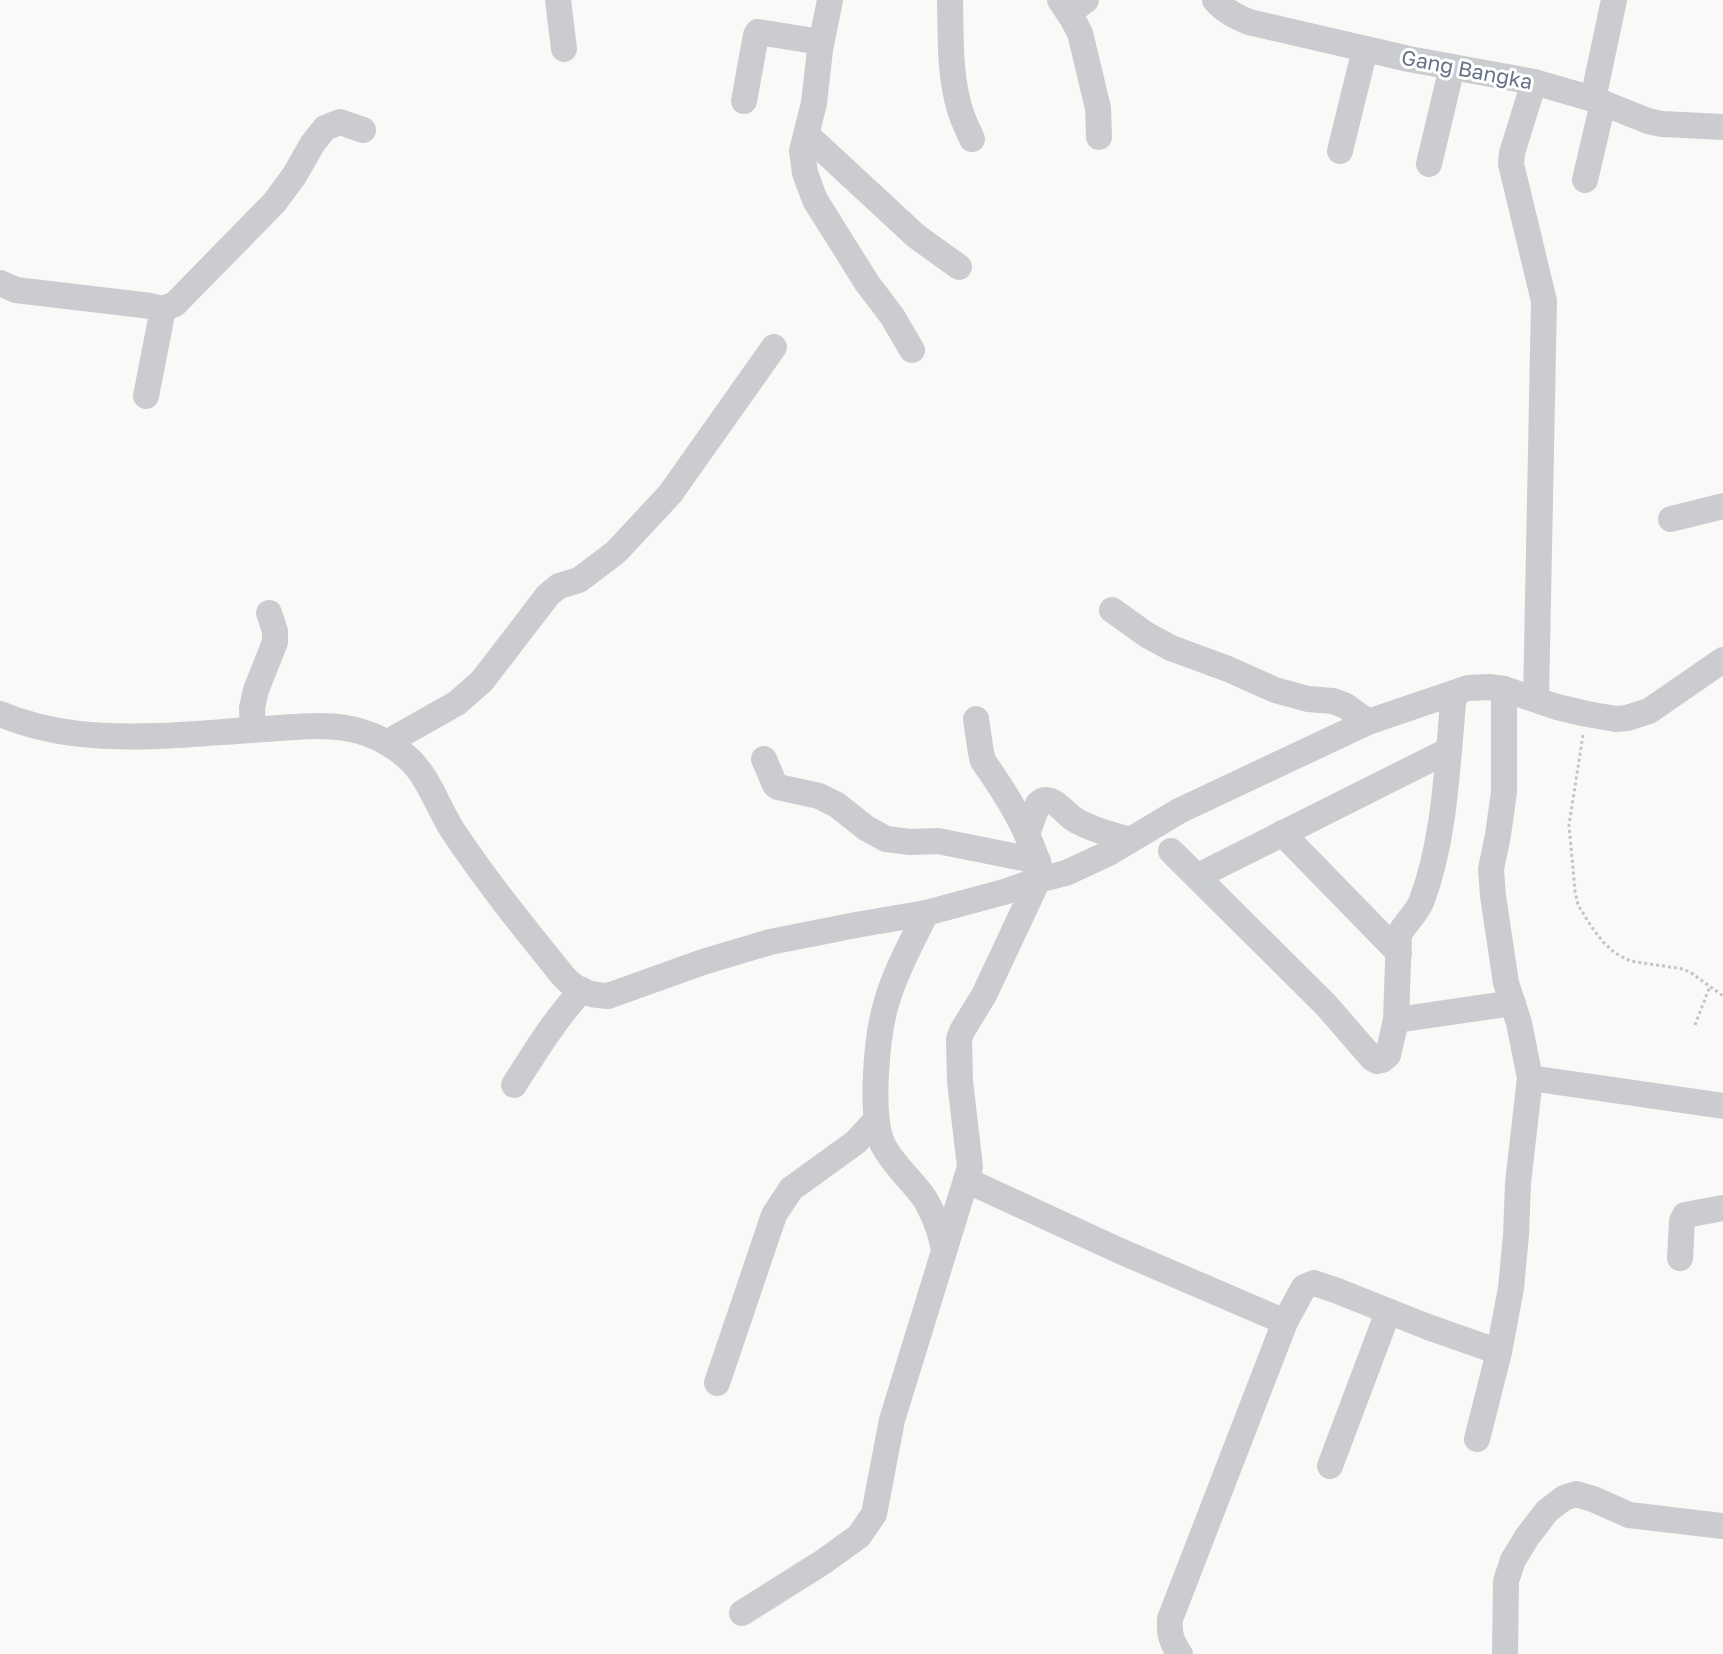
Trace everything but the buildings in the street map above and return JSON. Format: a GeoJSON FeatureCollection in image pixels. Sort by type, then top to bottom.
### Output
{"type":"FeatureCollection","features":[{"type":"Feature","properties":{"kind":"street"},"geometry":{"type":"LineString","coordinates":[[558,0],[564,49]]}},
{"type":"Feature","properties":{"kind":"street"},"geometry":{"type":"LineString","coordinates":[[830,0],[821,42],[814,103],[802,151],[806,173],[815,200],[912,350]]}},
{"type":"Feature","properties":{"kind":"street"},"geometry":{"type":"LineString","coordinates":[[950,0],[955,85],[961,112],[972,139]]}},
{"type":"Feature","properties":{"kind":"street","name":"Gang Bangka"},"geometry":{"type":"LineString","coordinates":[[1215,0],[1233,15],[1254,11],[1365,49],[1533,82],[1598,101],[1648,122],[1723,127]]}},
{"type":"Feature","properties":{"kind":"street"},"geometry":{"type":"LineString","coordinates":[[1585,180],[1614,0]]}},
{"type":"Feature","properties":{"kind":"street"},"geometry":{"type":"LineString","coordinates":[[1071,4],[1096,98],[1099,137]]}},
{"type":"Feature","properties":{"kind":"street"},"geometry":{"type":"LineString","coordinates":[[744,101],[757,33],[760,31],[821,42]]}},
{"type":"Feature","properties":{"kind":"street"},"geometry":{"type":"LineString","coordinates":[[1340,151],[1365,49]]}},
{"type":"Feature","properties":{"kind":"street"},"geometry":{"type":"LineString","coordinates":[[1429,164],[1452,67]]}},
{"type":"Feature","properties":{"kind":"street"},"geometry":{"type":"LineString","coordinates":[[1533,82],[1510,164],[1544,302],[1536,699]]}},
{"type":"Feature","properties":{"kind":"street"},"geometry":{"type":"LineString","coordinates":[[0,283],[16,290],[163,309],[175,304],[274,203],[325,128],[340,122],[363,130]]}},
{"type":"Feature","properties":{"kind":"street"},"geometry":{"type":"LineString","coordinates":[[807,135],[916,236],[959,267]]}},
{"type":"Feature","properties":{"kind":"street"},"geometry":{"type":"LineString","coordinates":[[146,396],[163,309]]}},
{"type":"Feature","properties":{"kind":"street"},"geometry":{"type":"LineString","coordinates":[[388,742],[457,704],[482,681],[548,596],[559,586],[579,580],[616,552],[669,494],[774,347]]}},
{"type":"Feature","properties":{"kind":"street"},"geometry":{"type":"LineString","coordinates":[[1671,519],[1723,506]]}},
{"type":"Feature","properties":{"kind":"street"},"geometry":{"type":"LineString","coordinates":[[1112,610],[1147,635],[1171,648],[1228,669],[1275,690],[1308,699],[1333,701],[1346,706],[1368,722]]}},
{"type":"Feature","properties":{"kind":"street"},"geometry":{"type":"LineString","coordinates":[[253,730],[252,708],[256,690],[275,642],[275,631],[269,613]]}},
{"type":"Feature","properties":{"kind":"street"},"geometry":{"type":"LineString","coordinates":[[764,759],[778,787],[819,796],[837,805],[866,828],[886,839],[909,842],[938,841],[1040,874],[1066,873],[1107,855],[1179,811],[1368,722],[1468,688],[1504,689],[1557,707],[1616,719],[1649,711],[1723,660]]}},
{"type":"Feature","properties":{"kind":"street"},"geometry":{"type":"LineString","coordinates":[[1477,1439],[1499,1352],[1510,1288],[1516,1235],[1518,1183],[1530,1078],[1519,1023],[1506,983],[1491,869],[1504,792],[1504,689]]}},
{"type":"Feature","properties":{"kind":"street"},"geometry":{"type":"LineString","coordinates":[[1171,850],[1326,1005],[1372,1058],[1377,1061],[1382,1060],[1388,1055],[1396,1020],[1399,935],[1420,904],[1440,831],[1454,694]]}},
{"type":"Feature","properties":{"kind":"street"},"geometry":{"type":"LineString","coordinates":[[0,714],[33,726],[84,735],[157,736],[319,725],[354,729],[388,742],[409,759],[422,774],[452,828],[497,893],[563,976],[571,985],[593,995],[608,996],[703,962],[770,942],[926,913],[1004,892],[1040,874]]}},
{"type":"Feature","properties":{"kind":"street"},"geometry":{"type":"LineString","coordinates":[[742,1613],[823,1562],[859,1536],[874,1514],[892,1420],[970,1167],[960,1082],[959,1039],[984,995],[1040,874],[1027,834],[983,761],[976,719]]}},
{"type":"Feature","properties":{"kind":"street"},"geometry":{"type":"LineString","coordinates":[[1198,876],[1449,750]]}},
{"type":"Feature","properties":{"kind":"street"},"geometry":{"type":"LineString","coordinates":[[1027,834],[1038,804],[1048,800],[1075,820],[1130,840]]}},
{"type":"Feature","properties":{"kind":"street"},"geometry":{"type":"LineString","coordinates":[[1282,833],[1399,953]]}},
{"type":"Feature","properties":{"kind":"street"},"geometry":{"type":"LineString","coordinates":[[926,913],[887,1001],[878,1046],[876,1120],[882,1143],[895,1165],[924,1198],[939,1227],[944,1250]]}},
{"type":"Feature","properties":{"kind":"street"},"geometry":{"type":"LineString","coordinates":[[514,1085],[545,1037],[582,990]]}},
{"type":"Feature","properties":{"kind":"street"},"geometry":{"type":"LineString","coordinates":[[1396,1020],[1513,1003]]}},
{"type":"Feature","properties":{"kind":"street"},"geometry":{"type":"LineString","coordinates":[[1530,1078],[1723,1106]]}},
{"type":"Feature","properties":{"kind":"street"},"geometry":{"type":"LineString","coordinates":[[717,1383],[774,1215],[782,1201],[791,1189],[856,1142],[876,1120]]}},
{"type":"Feature","properties":{"kind":"street"},"geometry":{"type":"LineString","coordinates":[[966,1180],[1120,1251],[1286,1322]]}},
{"type":"Feature","properties":{"kind":"street"},"geometry":{"type":"LineString","coordinates":[[1680,1258],[1682,1221],[1685,1215],[1723,1208]]}},
{"type":"Feature","properties":{"kind":"street"},"geometry":{"type":"LineString","coordinates":[[1180,1654],[1168,1633],[1170,1619],[1286,1322],[1304,1287],[1314,1283],[1499,1352]]}},
{"type":"Feature","properties":{"kind":"street"},"geometry":{"type":"LineString","coordinates":[[1330,1466],[1388,1312]]}},
{"type":"Feature","properties":{"kind":"street"},"geometry":{"type":"LineString","coordinates":[[1505,1654],[1506,1581],[1513,1560],[1547,1511],[1564,1498],[1576,1494],[1629,1515],[1723,1526]]}},
{"type":"Feature","properties":{"kind":"path"},"geometry":{"type":"LineString","coordinates":[[1587,714],[1569,825],[1575,891],[1581,911],[1603,942],[1615,953],[1630,961],[1683,969],[1723,996]]}},
{"type":"Feature","properties":{"kind":"path"},"geometry":{"type":"LineString","coordinates":[[1695,1025],[1710,986]]}}]}
